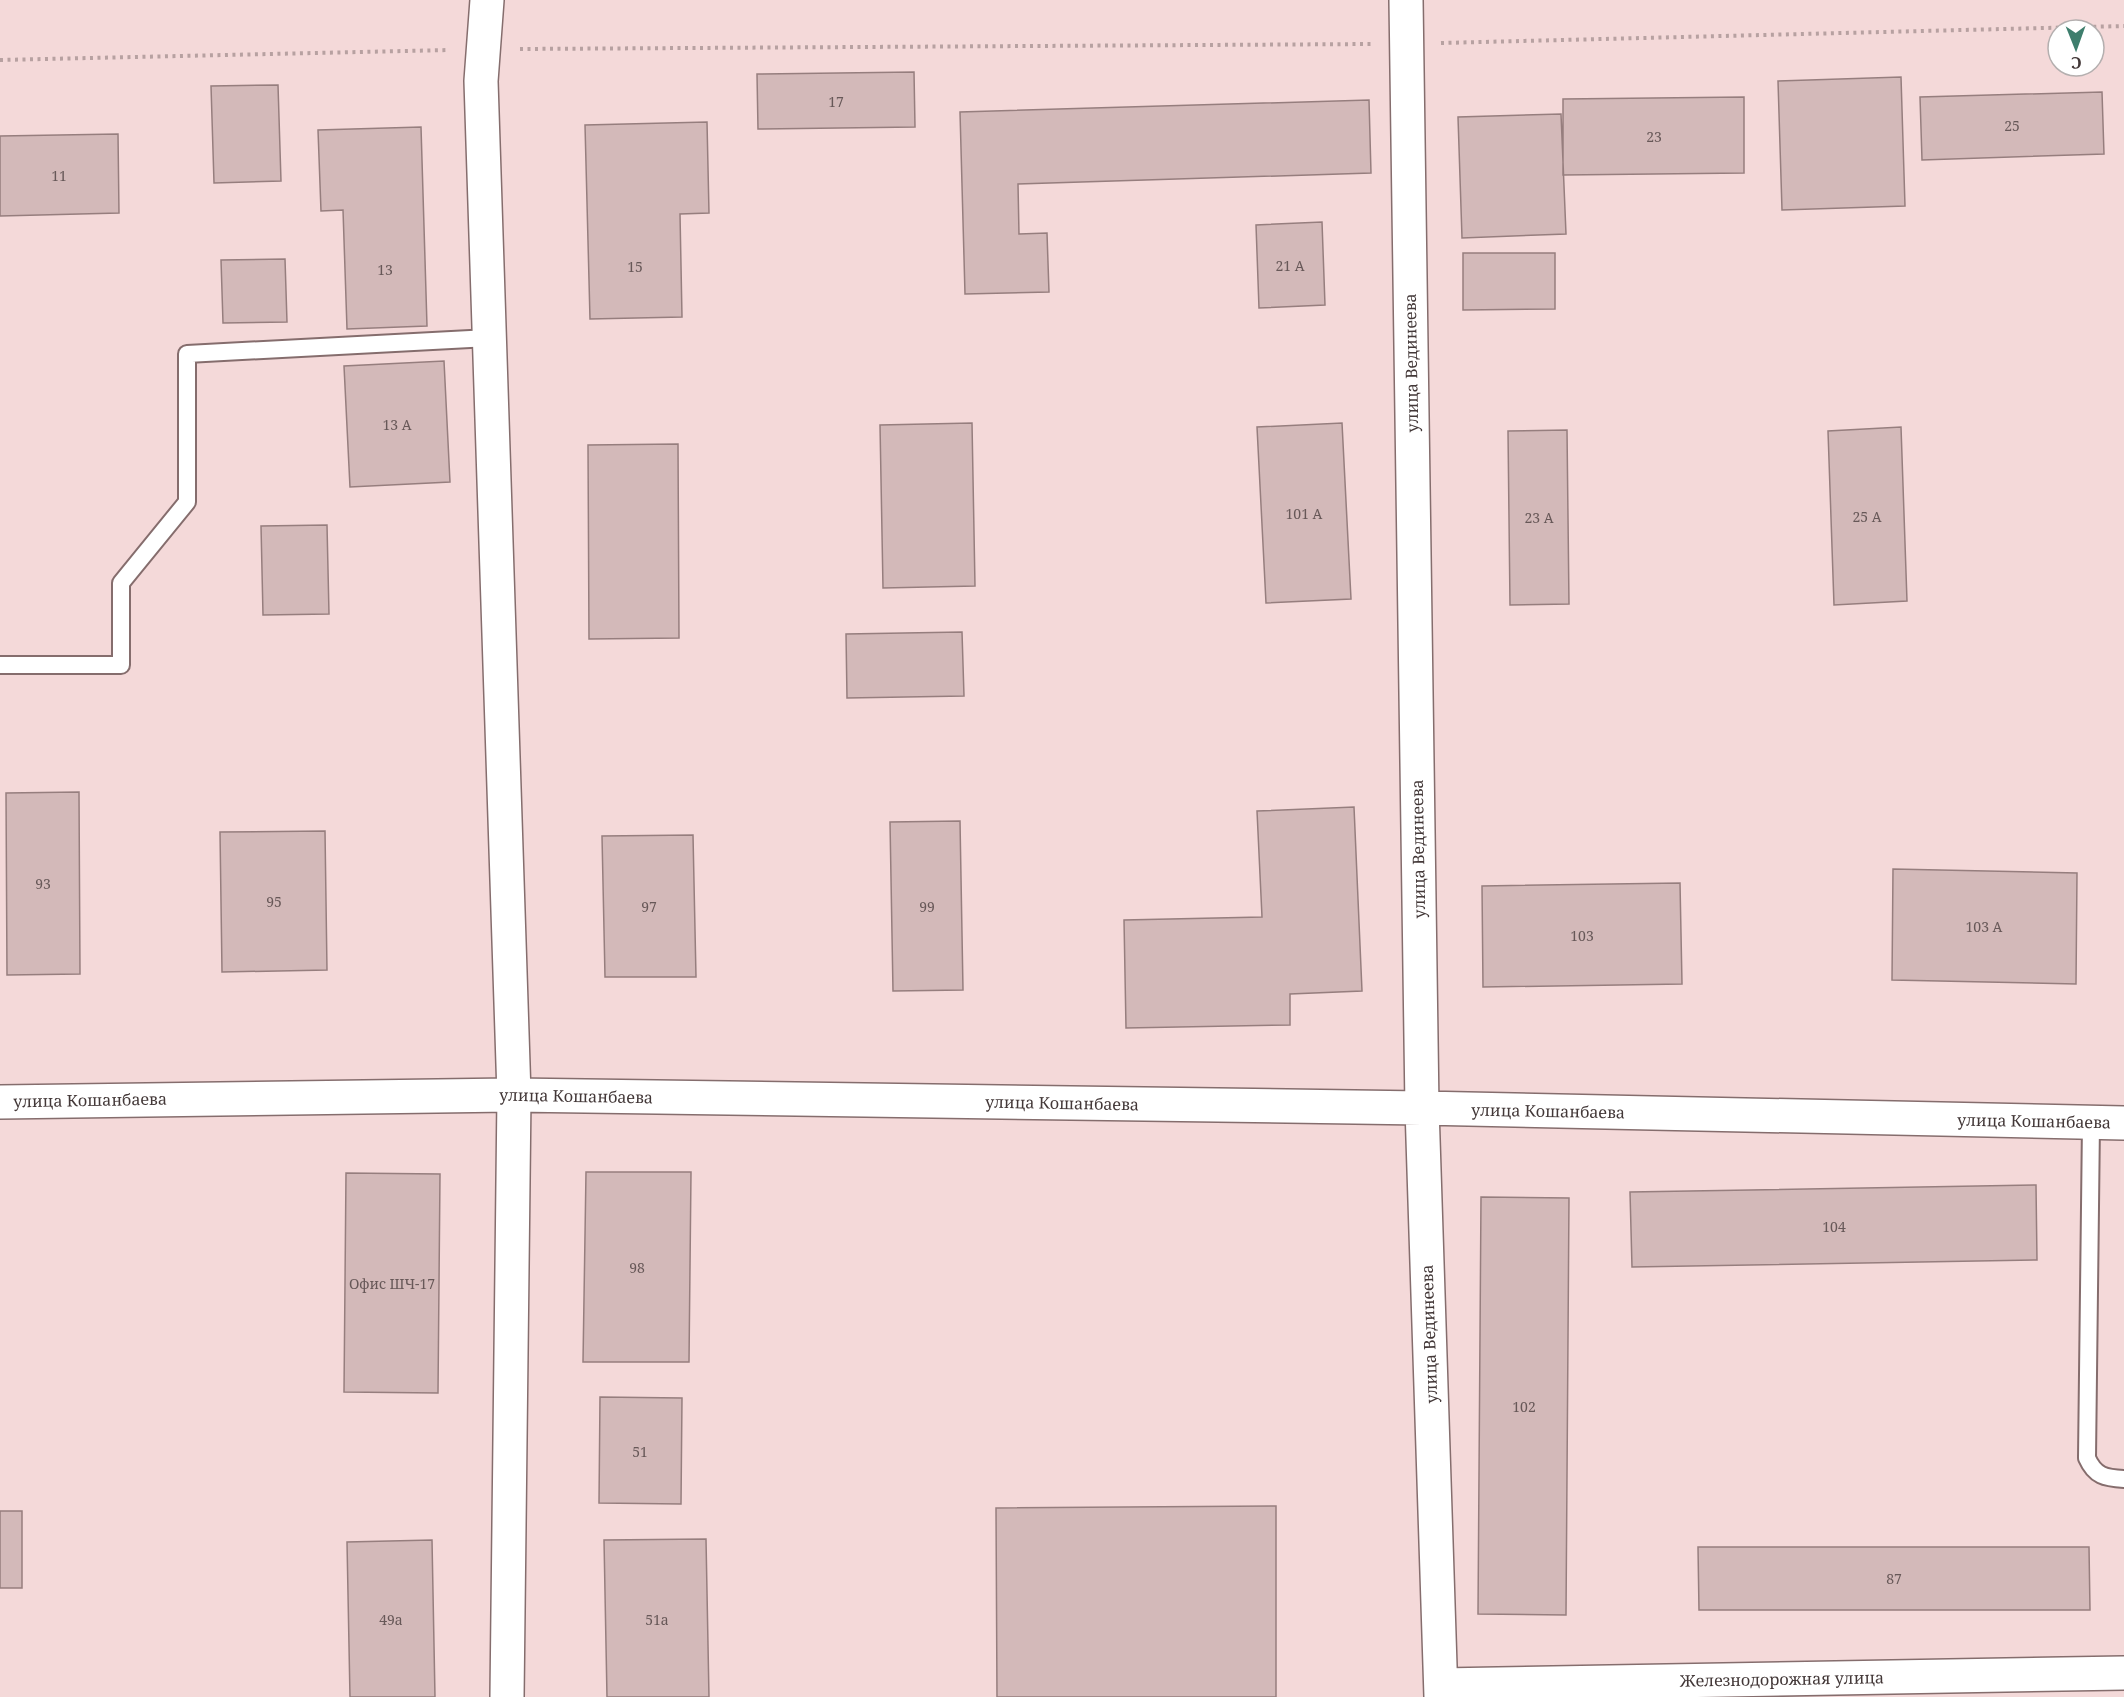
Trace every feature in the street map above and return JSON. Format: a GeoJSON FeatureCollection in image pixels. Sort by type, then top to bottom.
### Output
{"type":"FeatureCollection","features":[{"type":"Feature","properties":{"kind":"street"},"geometry":{"type":"LineString","coordinates":[[487,0],[481,81],[514,1095],[507,1697]]}},
{"type":"Feature","properties":{"kind":"street","name":"улица Вединеева"},"geometry":{"type":"LineString","coordinates":[[1406,0],[1422,1108],[1441,1691]]}},
{"type":"Feature","properties":{"kind":"street","name":"улица Кошанбаева"},"geometry":{"type":"LineString","coordinates":[[0,1102],[514,1095],[1422,1108],[2124,1123]]}},
{"type":"Feature","properties":{"kind":"street","name":"Железнодорожная улица"},"geometry":{"type":"LineString","coordinates":[[1441,1691],[2124,1673]]}},
{"type":"Feature","properties":{"kind":"lane"},"geometry":{"type":"LineString","coordinates":[[0,665],[121,665],[121,583],[188,502],[187,354],[489,339]]}},
{"type":"Feature","properties":{"kind":"lane"},"geometry":{"type":"LineString","coordinates":[[2091,1123],[2087,1458],[2093,1471],[2107,1478],[2124,1479]]}},
{"type":"Feature","properties":{"kind":"path"},"geometry":{"type":"LineString","coordinates":[[0,60],[483,50],[1407,44],[2124,26]]}},
{"type":"Feature","properties":{"kind":"building"},"geometry":{"type":"Polygon","coordinates":[[[914,72],[915,127],[758,129],[757,74],[914,72]]]}},
{"type":"Feature","properties":{"kind":"building"},"geometry":{"type":"Polygon","coordinates":[[[1901,77],[1905,206],[1782,210],[1778,81],[1901,77]]]}},
{"type":"Feature","properties":{"kind":"building"},"geometry":{"type":"Polygon","coordinates":[[[278,85],[281,181],[214,183],[211,86],[278,85]]]}},
{"type":"Feature","properties":{"kind":"building"},"geometry":{"type":"Polygon","coordinates":[[[2102,92],[2104,154],[1922,160],[1920,97],[2102,92]]]}},
{"type":"Feature","properties":{"kind":"building"},"geometry":{"type":"Polygon","coordinates":[[[1744,97],[1744,173],[1563,175],[1563,99],[1744,97]]]}},
{"type":"Feature","properties":{"kind":"building"},"geometry":{"type":"Polygon","coordinates":[[[1369,100],[1371,173],[1018,184],[1019,234],[1047,233],[1049,292],[965,294],[960,112],[1369,100]]]}},
{"type":"Feature","properties":{"kind":"building"},"geometry":{"type":"Polygon","coordinates":[[[1561,114],[1566,234],[1462,238],[1458,117],[1561,114]]]}},
{"type":"Feature","properties":{"kind":"building"},"geometry":{"type":"Polygon","coordinates":[[[707,122],[709,213],[680,214],[682,317],[590,319],[585,125],[707,122]]]}},
{"type":"Feature","properties":{"kind":"building"},"geometry":{"type":"Polygon","coordinates":[[[421,127],[427,326],[347,329],[343,210],[321,211],[318,130],[421,127]]]}},
{"type":"Feature","properties":{"kind":"building"},"geometry":{"type":"Polygon","coordinates":[[[118,134],[119,213],[0,216],[0,136],[118,134]]]}},
{"type":"Feature","properties":{"kind":"building"},"geometry":{"type":"Polygon","coordinates":[[[1322,222],[1325,305],[1259,308],[1256,225],[1322,222]]]}},
{"type":"Feature","properties":{"kind":"building"},"geometry":{"type":"Polygon","coordinates":[[[1463,253],[1555,253],[1555,309],[1463,310],[1463,253]]]}},
{"type":"Feature","properties":{"kind":"building"},"geometry":{"type":"Polygon","coordinates":[[[285,259],[287,322],[223,323],[221,260],[285,259]]]}},
{"type":"Feature","properties":{"kind":"building"},"geometry":{"type":"Polygon","coordinates":[[[444,361],[450,482],[350,487],[344,366],[444,361]]]}},
{"type":"Feature","properties":{"kind":"building"},"geometry":{"type":"Polygon","coordinates":[[[972,423],[975,586],[883,588],[880,425],[972,423]]]}},
{"type":"Feature","properties":{"kind":"building"},"geometry":{"type":"Polygon","coordinates":[[[1342,423],[1351,599],[1266,603],[1257,427],[1342,423]]]}},
{"type":"Feature","properties":{"kind":"building"},"geometry":{"type":"Polygon","coordinates":[[[1901,427],[1907,601],[1834,605],[1828,431],[1901,427]]]}},
{"type":"Feature","properties":{"kind":"building"},"geometry":{"type":"Polygon","coordinates":[[[1567,430],[1569,604],[1510,605],[1508,431],[1567,430]]]}},
{"type":"Feature","properties":{"kind":"building"},"geometry":{"type":"Polygon","coordinates":[[[678,444],[679,638],[589,639],[588,445],[678,444]]]}},
{"type":"Feature","properties":{"kind":"building"},"geometry":{"type":"Polygon","coordinates":[[[327,525],[329,614],[263,615],[261,526],[327,525]]]}},
{"type":"Feature","properties":{"kind":"building"},"geometry":{"type":"Polygon","coordinates":[[[962,632],[964,696],[847,698],[846,634],[962,632]]]}},
{"type":"Feature","properties":{"kind":"building"},"geometry":{"type":"Polygon","coordinates":[[[79,792],[80,974],[7,975],[6,793],[79,792]]]}},
{"type":"Feature","properties":{"kind":"building"},"geometry":{"type":"Polygon","coordinates":[[[1354,807],[1362,991],[1290,994],[1290,1025],[1126,1028],[1124,920],[1262,917],[1257,811],[1354,807]]]}},
{"type":"Feature","properties":{"kind":"building"},"geometry":{"type":"Polygon","coordinates":[[[960,821],[963,990],[893,991],[890,822],[960,821]]]}},
{"type":"Feature","properties":{"kind":"building"},"geometry":{"type":"Polygon","coordinates":[[[325,831],[327,970],[222,972],[220,832],[325,831]]]}},
{"type":"Feature","properties":{"kind":"building"},"geometry":{"type":"Polygon","coordinates":[[[693,835],[696,977],[605,977],[602,836],[693,835]]]}},
{"type":"Feature","properties":{"kind":"building"},"geometry":{"type":"Polygon","coordinates":[[[1893,869],[2077,873],[2076,984],[1892,980],[1893,869]]]}},
{"type":"Feature","properties":{"kind":"building"},"geometry":{"type":"Polygon","coordinates":[[[1680,883],[1682,984],[1483,987],[1482,886],[1680,883]]]}},
{"type":"Feature","properties":{"kind":"building"},"geometry":{"type":"Polygon","coordinates":[[[586,1172],[691,1172],[689,1362],[583,1362],[586,1172]]]}},
{"type":"Feature","properties":{"kind":"building"},"geometry":{"type":"Polygon","coordinates":[[[346,1173],[440,1174],[438,1393],[344,1392],[346,1173]]]}},
{"type":"Feature","properties":{"kind":"building"},"geometry":{"type":"Polygon","coordinates":[[[2036,1185],[2037,1260],[1632,1267],[1630,1192],[2036,1185]]]}},
{"type":"Feature","properties":{"kind":"building"},"geometry":{"type":"Polygon","coordinates":[[[1481,1197],[1569,1198],[1566,1615],[1478,1614],[1481,1197]]]}},
{"type":"Feature","properties":{"kind":"building"},"geometry":{"type":"Polygon","coordinates":[[[600,1397],[682,1398],[681,1504],[599,1503],[600,1397]]]}},
{"type":"Feature","properties":{"kind":"building"},"geometry":{"type":"Polygon","coordinates":[[[1276,1506],[1276,1697],[997,1697],[996,1508],[1276,1506]]]}},
{"type":"Feature","properties":{"kind":"building"},"geometry":{"type":"Polygon","coordinates":[[[0,1511],[22,1511],[22,1588],[0,1588],[0,1511]]]}},
{"type":"Feature","properties":{"kind":"building"},"geometry":{"type":"Polygon","coordinates":[[[706,1539],[709,1697],[607,1697],[604,1540],[706,1539]]]}},
{"type":"Feature","properties":{"kind":"building"},"geometry":{"type":"Polygon","coordinates":[[[432,1540],[435,1697],[350,1697],[347,1542],[432,1540]]]}},
{"type":"Feature","properties":{"kind":"building"},"geometry":{"type":"Polygon","coordinates":[[[1698,1547],[2089,1547],[2090,1610],[1699,1610],[1698,1547]]]}}]}
